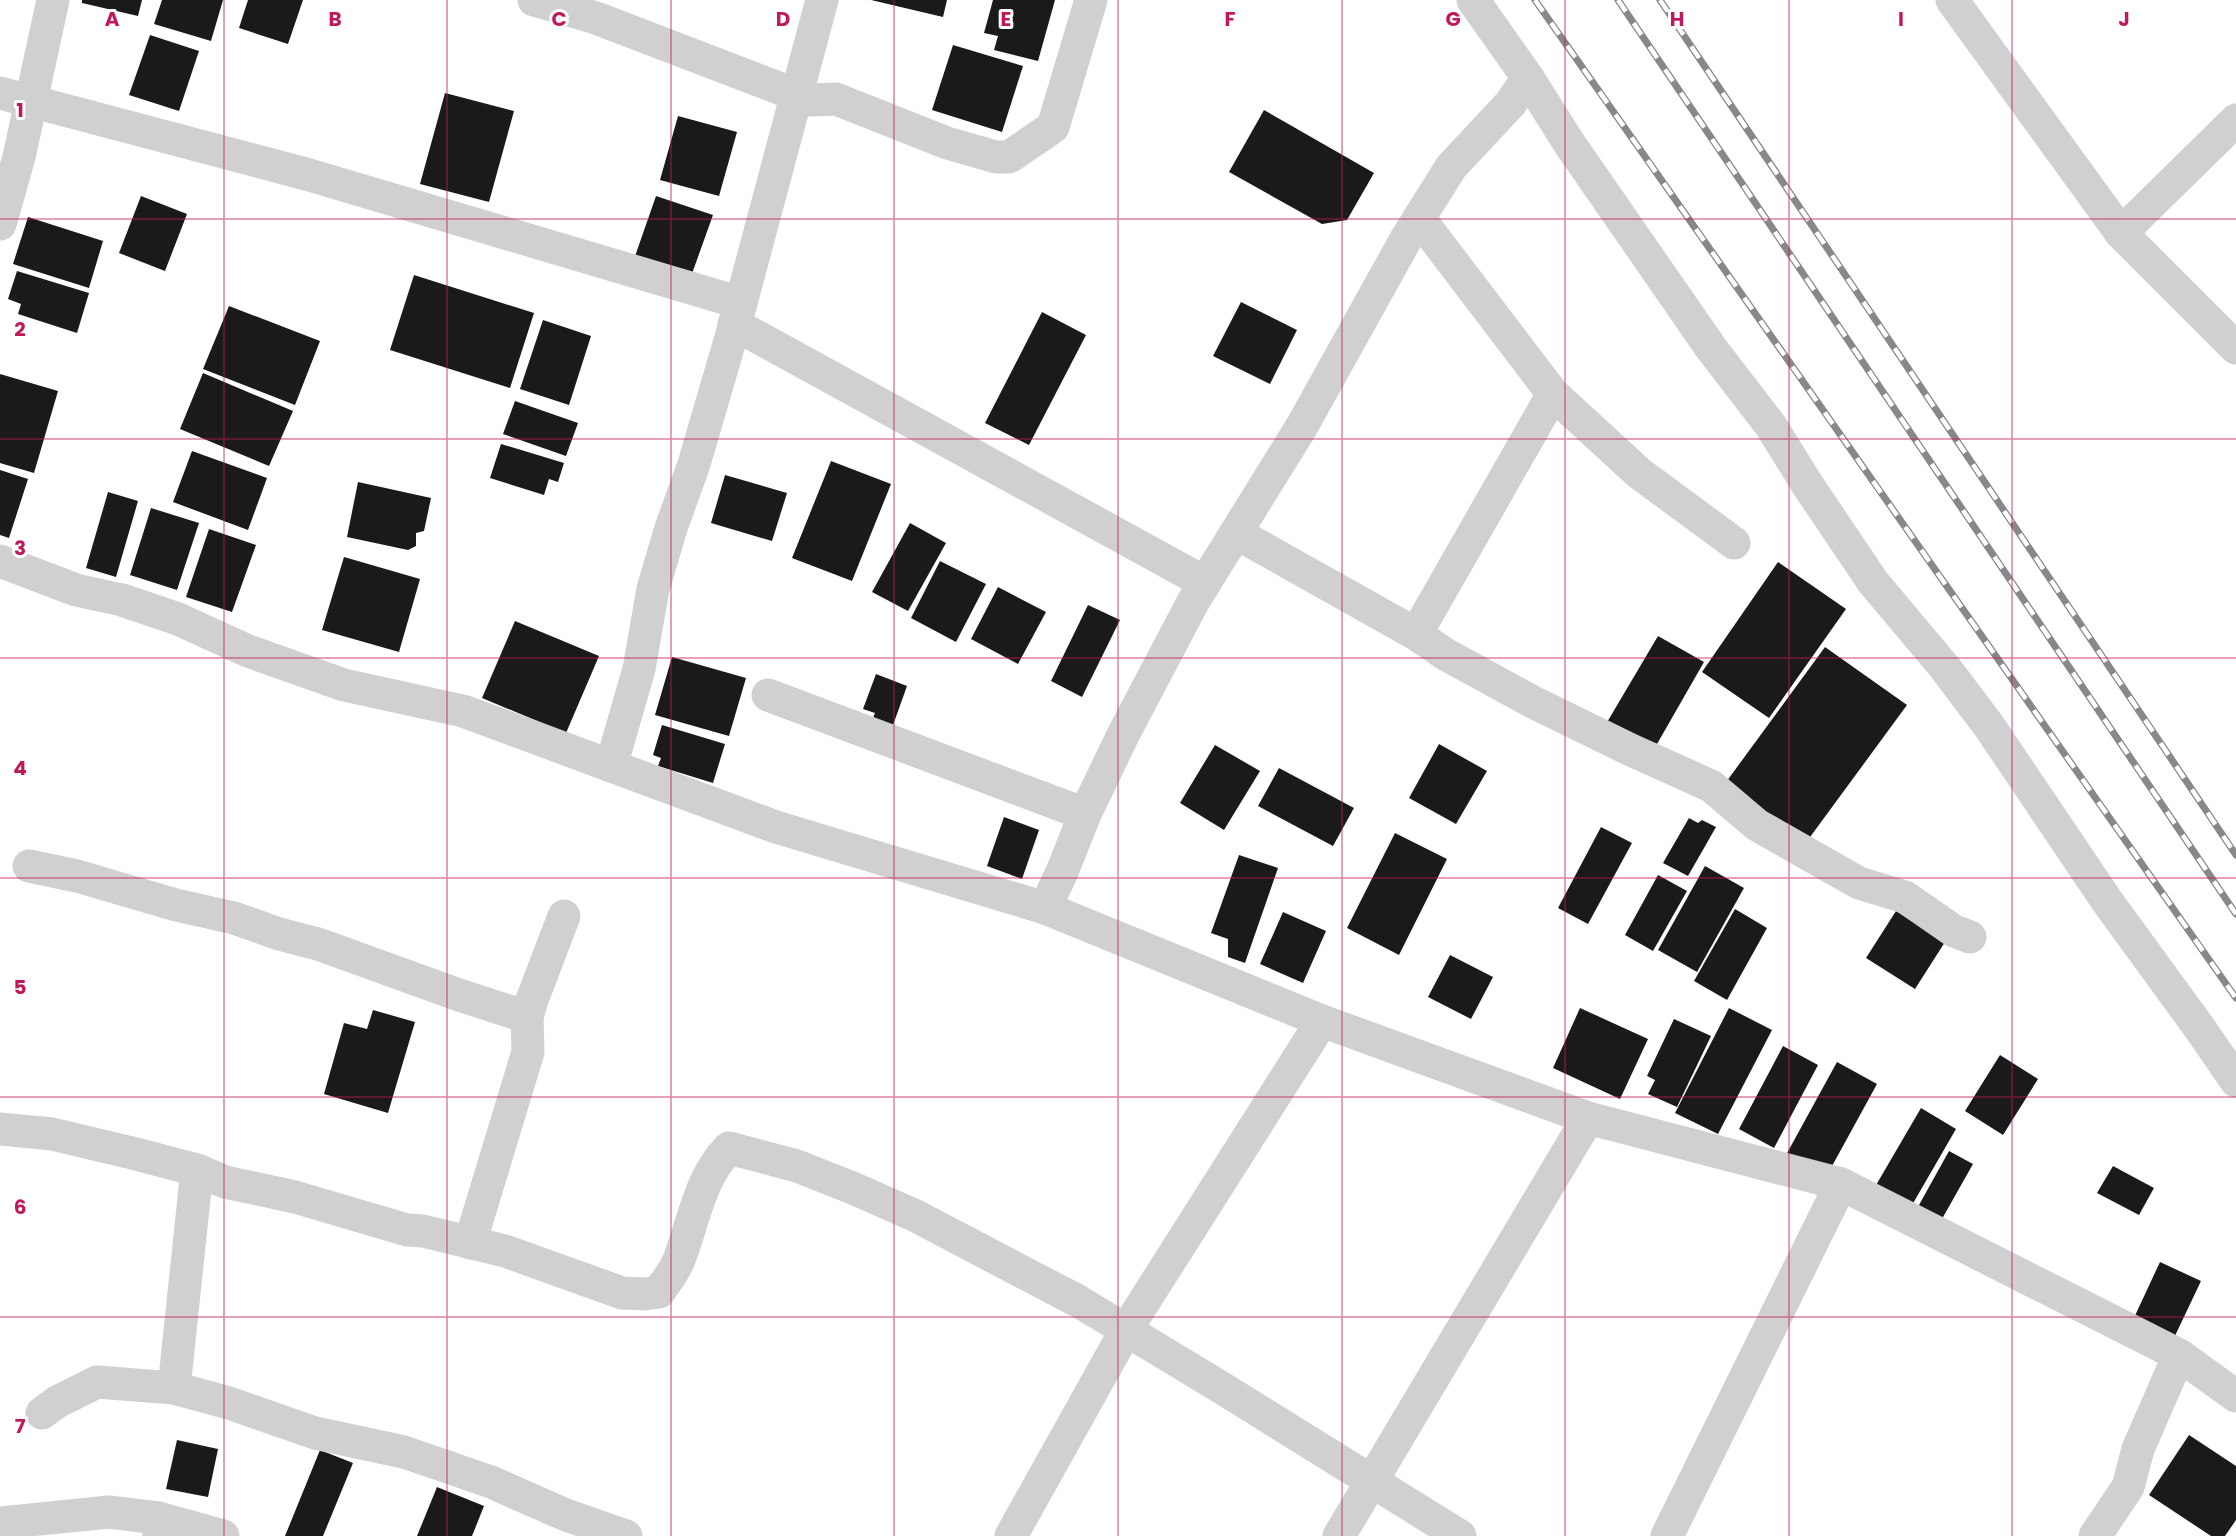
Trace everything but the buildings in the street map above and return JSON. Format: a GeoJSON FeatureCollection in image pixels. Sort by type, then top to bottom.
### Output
{"type":"FeatureCollection","features":[{"type":"Feature","properties":{"kind":"street"},"geometry":{"type":"LineString","coordinates":[[0,224],[19,157],[53,0]]}},
{"type":"Feature","properties":{"kind":"street"},"geometry":{"type":"LineString","coordinates":[[534,0],[596,18],[810,100],[836,99],[947,143],[996,157],[1009,157],[1045,135],[1053,127],[1090,0]]}},
{"type":"Feature","properties":{"kind":"street"},"geometry":{"type":"LineString","coordinates":[[611,766],[639,669],[656,579],[694,464],[738,313],[822,0]]}},
{"type":"Feature","properties":{"kind":"street"},"geometry":{"type":"LineString","coordinates":[[1473,0],[1711,348],[1771,426],[1873,582],[1946,669],[1989,726],[2107,901],[2236,1081]]}},
{"type":"Feature","properties":{"kind":"street"},"geometry":{"type":"LineString","coordinates":[[1953,0],[2121,233],[2236,348]]}},
{"type":"Feature","properties":{"kind":"street"},"geometry":{"type":"LineString","coordinates":[[1045,908],[1085,814],[1162,657],[1204,582],[1302,426],[1419,218],[1451,167],[1510,104],[1528,78]]}},
{"type":"Feature","properties":{"kind":"street"},"geometry":{"type":"LineString","coordinates":[[0,93],[306,174],[738,313],[1204,582]]}},
{"type":"Feature","properties":{"kind":"street"},"geometry":{"type":"LineString","coordinates":[[2121,233],[2236,122]]}},
{"type":"Feature","properties":{"kind":"street"},"geometry":{"type":"LineString","coordinates":[[1419,218],[1552,394],[1639,473],[1734,543]]}},
{"type":"Feature","properties":{"kind":"street"},"geometry":{"type":"LineString","coordinates":[[1416,634],[1552,394]]}},
{"type":"Feature","properties":{"kind":"street"},"geometry":{"type":"LineString","coordinates":[[1236,533],[1416,634],[1445,654],[1561,716],[1711,786],[1757,825],[1859,883],[1905,897],[1954,931],[1970,937]]}},
{"type":"Feature","properties":{"kind":"street"},"geometry":{"type":"LineString","coordinates":[[0,561],[76,590],[122,600],[178,619],[248,651],[344,685],[463,711],[776,827],[1045,908],[1322,1021],[1588,1118],[1841,1184],[2179,1355],[2236,1396]]}},
{"type":"Feature","properties":{"kind":"street"},"geometry":{"type":"LineString","coordinates":[[768,695],[1085,814]]}},
{"type":"Feature","properties":{"kind":"street"},"geometry":{"type":"LineString","coordinates":[[29,866],[77,876],[176,905],[234,918],[279,934],[318,944],[527,1017]]}},
{"type":"Feature","properties":{"kind":"street"},"geometry":{"type":"LineString","coordinates":[[470,1243],[528,1052],[527,1017],[564,916]]}},
{"type":"Feature","properties":{"kind":"street"},"geometry":{"type":"LineString","coordinates":[[1011,1536],[1126,1330],[1322,1021]]}},
{"type":"Feature","properties":{"kind":"street"},"geometry":{"type":"LineString","coordinates":[[1339,1536],[1588,1118]]}},
{"type":"Feature","properties":{"kind":"street"},"geometry":{"type":"LineString","coordinates":[[0,1129],[52,1134],[197,1170],[225,1182],[295,1197],[406,1230],[423,1231],[505,1251],[622,1293],[659,1292],[679,1260],[707,1177],[717,1160],[729,1148],[797,1166],[916,1216],[1078,1301],[1460,1536]]}},
{"type":"Feature","properties":{"kind":"street"},"geometry":{"type":"LineString","coordinates":[[174,1388],[197,1170]]}},
{"type":"Feature","properties":{"kind":"street"},"geometry":{"type":"LineString","coordinates":[[1667,1536],[1841,1184]]}},
{"type":"Feature","properties":{"kind":"street"},"geometry":{"type":"LineString","coordinates":[[2095,1536],[2128,1487],[2138,1449],[2179,1355]]}},
{"type":"Feature","properties":{"kind":"street"},"geometry":{"type":"LineString","coordinates":[[42,1413],[57,1402],[97,1382],[174,1388],[229,1403],[315,1433],[404,1452],[490,1482],[566,1515],[626,1536]]}},
{"type":"Feature","properties":{"kind":"street"},"geometry":{"type":"LineString","coordinates":[[0,1522],[109,1512],[158,1527],[224,1536]]}},
{"type":"Feature","properties":{"kind":"railway"},"geometry":{"type":"LineString","coordinates":[[1535,0],[2236,998]]}},
{"type":"Feature","properties":{"kind":"railway"},"geometry":{"type":"LineString","coordinates":[[1618,0],[2236,914]]}},
{"type":"Feature","properties":{"kind":"railway"},"geometry":{"type":"LineString","coordinates":[[1660,0],[2236,855]]}}]}
